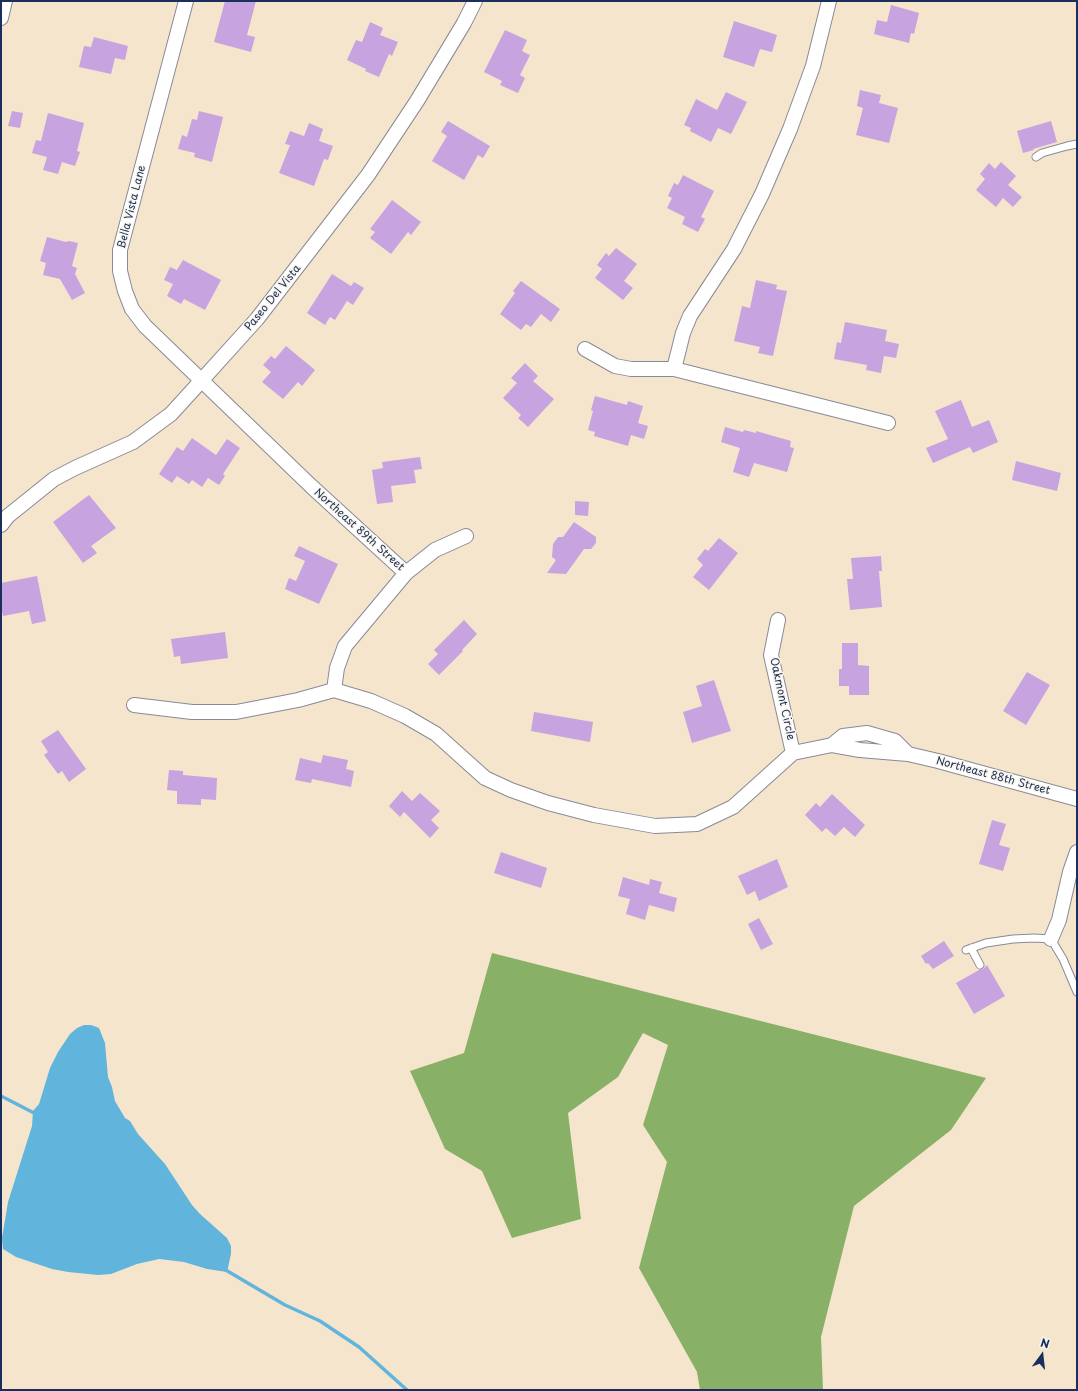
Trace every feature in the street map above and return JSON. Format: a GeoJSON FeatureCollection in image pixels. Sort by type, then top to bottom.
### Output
{"type":"FeatureCollection","features":[{"type":"Feature","properties":{"kind":"street"},"geometry":{"type":"LineString","coordinates":[[1,18],[5,1]]}},
{"type":"Feature","properties":{"kind":"street","name":"Bella Vista Lane"},"geometry":{"type":"LineString","coordinates":[[186,1],[120,250],[120,271],[125,291],[132,309],[145,326],[311,486]]}},
{"type":"Feature","properties":{"kind":"street","name":"Paseo Del Vista"},"geometry":{"type":"LineString","coordinates":[[1,525],[8,516],[54,480],[75,468],[134,442],[171,414],[201,381],[257,319],[368,175],[418,101],[464,23],[475,1]]}},
{"type":"Feature","properties":{"kind":"street"},"geometry":{"type":"LineString","coordinates":[[674,369],[683,333],[690,316],[734,249],[765,187],[790,129],[813,66],[829,1]]}},
{"type":"Feature","properties":{"kind":"street"},"geometry":{"type":"LineString","coordinates":[[585,349],[615,366],[631,369],[674,369],[888,423]]}},
{"type":"Feature","properties":{"kind":"street","name":"Northeast 89th Street"},"geometry":{"type":"LineString","coordinates":[[311,486],[406,573]]}},
{"type":"Feature","properties":{"kind":"street"},"geometry":{"type":"LineString","coordinates":[[134,705],[192,712],[236,712],[298,700],[334,690],[338,668],[345,646],[406,573],[435,550],[466,536]]}},
{"type":"Feature","properties":{"kind":"street","name":"Oakmont Circle"},"geometry":{"type":"LineString","coordinates":[[778,620],[771,655],[793,753]]}},
{"type":"Feature","properties":{"kind":"street","name":"Northeast 88th Street"},"geometry":{"type":"LineString","coordinates":[[334,690],[371,701],[405,716],[436,734],[485,778],[511,790],[548,803],[594,815],[654,826],[697,824],[733,806],[793,753],[832,745],[843,736],[867,733],[895,741],[908,754],[938,760],[1077,799]]}},
{"type":"Feature","properties":{"kind":"street"},"geometry":{"type":"LineString","coordinates":[[1051,939],[1059,920],[1070,872],[1077,852]]}},
{"type":"Feature","properties":{"kind":"lane"},"geometry":{"type":"LineString","coordinates":[[1036,157],[1042,153],[1077,144]]}},
{"type":"Feature","properties":{"kind":"lane"},"geometry":{"type":"LineString","coordinates":[[980,965],[969,949],[986,942],[1034,938],[1051,939],[1063,959],[1077,992]]}},
{"type":"Feature","properties":{"kind":"green space"},"geometry":{"type":"Polygon","coordinates":[[[492,953],[986,1078],[951,1130],[854,1206],[821,1337],[823,1390],[700,1390],[697,1372],[639,1268],[667,1162],[643,1125],[668,1045],[643,1033],[618,1077],[568,1113],[581,1219],[512,1238],[482,1171],[445,1149],[410,1071],[464,1053],[492,953]]]}},
{"type":"Feature","properties":{"kind":"water"},"geometry":{"type":"Polygon","coordinates":[[[84,1025],[91,1025],[99,1028],[105,1043],[108,1077],[115,1101],[125,1118],[130,1121],[138,1134],[165,1164],[192,1205],[227,1238],[231,1246],[231,1254],[227,1272],[207,1269],[184,1262],[159,1259],[137,1264],[111,1274],[98,1275],[68,1272],[52,1269],[16,1257],[3,1249],[2,1238],[8,1202],[32,1126],[33,1111],[39,1104],[50,1068],[58,1052],[70,1034],[77,1028],[84,1025]]]}},
{"type":"Feature","properties":{"kind":"building"},"geometry":{"type":"Polygon","coordinates":[[[225,1],[256,1],[247,35],[255,37],[251,52],[214,42],[225,1]]]}},
{"type":"Feature","properties":{"kind":"building"},"geometry":{"type":"Polygon","coordinates":[[[891,5],[919,13],[914,34],[911,33],[909,43],[874,34],[877,20],[887,22],[891,5]]]}},
{"type":"Feature","properties":{"kind":"building"},"geometry":{"type":"Polygon","coordinates":[[[734,21],[777,35],[772,52],[760,49],[754,67],[723,57],[734,21]]]}},
{"type":"Feature","properties":{"kind":"building"},"geometry":{"type":"Polygon","coordinates":[[[370,22],[383,28],[380,35],[398,42],[392,56],[389,54],[379,77],[365,71],[366,69],[347,60],[356,40],[362,42],[370,22]]]}},
{"type":"Feature","properties":{"kind":"building"},"geometry":{"type":"Polygon","coordinates":[[[505,30],[527,40],[522,51],[530,55],[520,75],[525,78],[518,93],[500,85],[502,81],[484,72],[505,30]]]}},
{"type":"Feature","properties":{"kind":"building"},"geometry":{"type":"Polygon","coordinates":[[[94,37],[128,46],[125,60],[115,58],[111,74],[79,67],[84,46],[91,47],[94,37]]]}},
{"type":"Feature","properties":{"kind":"building"},"geometry":{"type":"Polygon","coordinates":[[[860,90],[881,95],[879,103],[898,108],[889,143],[856,135],[863,108],[857,106],[860,90]]]}},
{"type":"Feature","properties":{"kind":"building"},"geometry":{"type":"Polygon","coordinates":[[[726,92],[747,102],[731,134],[718,128],[711,142],[690,131],[691,128],[684,125],[696,99],[717,110],[726,92]]]}},
{"type":"Feature","properties":{"kind":"building"},"geometry":{"type":"Polygon","coordinates":[[[12,111],[23,113],[20,128],[8,126],[12,111]]]}},
{"type":"Feature","properties":{"kind":"building"},"geometry":{"type":"Polygon","coordinates":[[[199,111],[223,117],[212,162],[194,157],[195,153],[178,149],[182,135],[187,137],[192,119],[197,120],[199,111]]]}},
{"type":"Feature","properties":{"kind":"building"},"geometry":{"type":"Polygon","coordinates":[[[48,113],[84,123],[77,151],[80,152],[75,166],[62,162],[58,174],[43,170],[47,157],[32,153],[36,140],[41,141],[48,113]]]}},
{"type":"Feature","properties":{"kind":"building"},"geometry":{"type":"Polygon","coordinates":[[[448,121],[490,146],[483,158],[478,155],[464,180],[432,161],[447,136],[441,132],[448,121]]]}},
{"type":"Feature","properties":{"kind":"building"},"geometry":{"type":"Polygon","coordinates":[[[1051,121],[1057,142],[1023,153],[1017,131],[1051,121]]]}},
{"type":"Feature","properties":{"kind":"building"},"geometry":{"type":"Polygon","coordinates":[[[309,123],[323,129],[319,141],[333,146],[328,160],[324,159],[314,186],[279,173],[290,145],[285,144],[290,131],[304,136],[309,123]]]}},
{"type":"Feature","properties":{"kind":"building"},"geometry":{"type":"Polygon","coordinates":[[[1001,162],[1016,176],[1008,185],[1022,197],[1013,207],[1003,198],[996,207],[976,190],[985,179],[980,174],[989,163],[995,169],[1001,162]]]}},
{"type":"Feature","properties":{"kind":"building"},"geometry":{"type":"Polygon","coordinates":[[[683,175],[714,191],[701,217],[705,219],[698,232],[682,224],[685,217],[667,208],[672,198],[668,196],[674,183],[678,185],[683,175]]]}},
{"type":"Feature","properties":{"kind":"building"},"geometry":{"type":"Polygon","coordinates":[[[392,200],[421,222],[411,235],[408,232],[391,254],[370,238],[375,232],[370,229],[392,200]]]}},
{"type":"Feature","properties":{"kind":"building"},"geometry":{"type":"Polygon","coordinates":[[[47,237],[66,242],[69,241],[78,243],[72,266],[77,268],[75,274],[85,293],[72,300],[60,279],[43,275],[46,263],[40,261],[47,237]]]}},
{"type":"Feature","properties":{"kind":"building"},"geometry":{"type":"Polygon","coordinates":[[[616,248],[637,264],[624,281],[633,288],[623,300],[595,278],[602,269],[597,265],[606,253],[609,256],[616,248]]]}},
{"type":"Feature","properties":{"kind":"building"},"geometry":{"type":"Polygon","coordinates":[[[183,260],[221,280],[205,310],[184,299],[181,304],[167,296],[173,284],[164,280],[170,267],[177,270],[183,260]]]}},
{"type":"Feature","properties":{"kind":"building"},"geometry":{"type":"Polygon","coordinates":[[[332,274],[351,286],[354,282],[364,288],[353,305],[347,301],[335,320],[330,317],[325,325],[307,313],[332,274]]]}},
{"type":"Feature","properties":{"kind":"building"},"geometry":{"type":"Polygon","coordinates":[[[756,280],[777,285],[776,289],[787,291],[773,356],[758,353],[760,347],[734,341],[742,306],[750,308],[756,280]]]}},
{"type":"Feature","properties":{"kind":"building"},"geometry":{"type":"Polygon","coordinates":[[[521,281],[560,309],[551,322],[541,314],[531,327],[526,324],[521,330],[500,314],[515,293],[513,291],[521,281]]]}},
{"type":"Feature","properties":{"kind":"building"},"geometry":{"type":"Polygon","coordinates":[[[845,322],[887,330],[885,341],[899,344],[896,358],[884,356],[881,373],[866,370],[867,365],[834,359],[837,342],[841,343],[845,322]]]}},
{"type":"Feature","properties":{"kind":"building"},"geometry":{"type":"Polygon","coordinates":[[[286,346],[315,370],[302,386],[298,382],[283,399],[262,382],[271,372],[263,365],[271,356],[275,359],[286,346]]]}},
{"type":"Feature","properties":{"kind":"building"},"geometry":{"type":"Polygon","coordinates":[[[525,363],[538,376],[533,381],[554,399],[528,427],[518,418],[521,415],[503,398],[517,383],[511,378],[525,363]]]}},
{"type":"Feature","properties":{"kind":"building"},"geometry":{"type":"Polygon","coordinates":[[[595,396],[627,405],[628,401],[643,406],[638,423],[648,426],[644,439],[631,435],[628,446],[594,436],[595,432],[588,430],[595,396]]]}},
{"type":"Feature","properties":{"kind":"building"},"geometry":{"type":"Polygon","coordinates":[[[961,400],[972,427],[989,420],[998,442],[973,453],[970,447],[933,463],[926,448],[948,439],[935,411],[961,400]]]}},
{"type":"Feature","properties":{"kind":"building"},"geometry":{"type":"Polygon","coordinates":[[[725,427],[743,432],[744,430],[756,433],[756,431],[791,441],[790,447],[794,448],[787,472],[754,463],[749,477],[733,472],[740,448],[721,442],[725,427]]]}},
{"type":"Feature","properties":{"kind":"building"},"geometry":{"type":"Polygon","coordinates":[[[192,438],[216,455],[227,439],[240,448],[223,474],[225,476],[219,485],[208,478],[202,487],[192,480],[189,484],[177,476],[172,483],[159,474],[177,447],[183,451],[192,438]]]}},
{"type":"Feature","properties":{"kind":"building"},"geometry":{"type":"Polygon","coordinates":[[[420,457],[422,469],[414,470],[416,483],[391,486],[393,502],[377,504],[372,470],[383,468],[382,462],[420,457]]]}},
{"type":"Feature","properties":{"kind":"building"},"geometry":{"type":"Polygon","coordinates":[[[1016,461],[1061,473],[1057,491],[1012,480],[1016,461]]]}},
{"type":"Feature","properties":{"kind":"building"},"geometry":{"type":"Polygon","coordinates":[[[89,495],[116,528],[91,546],[97,553],[83,563],[53,522],[89,495]]]}},
{"type":"Feature","properties":{"kind":"building"},"geometry":{"type":"Polygon","coordinates":[[[575,501],[589,502],[588,516],[575,515],[575,501]]]}},
{"type":"Feature","properties":{"kind":"building"},"geometry":{"type":"Polygon","coordinates":[[[574,522],[596,537],[596,543],[591,549],[584,549],[566,574],[547,573],[556,560],[552,557],[553,544],[558,537],[563,537],[574,522]]]}},
{"type":"Feature","properties":{"kind":"building"},"geometry":{"type":"Polygon","coordinates":[[[719,538],[738,553],[709,590],[693,577],[703,565],[697,559],[705,549],[708,551],[719,538]]]}},
{"type":"Feature","properties":{"kind":"building"},"geometry":{"type":"Polygon","coordinates":[[[299,546],[338,564],[319,604],[285,589],[289,578],[296,581],[305,561],[294,556],[299,546]]]}},
{"type":"Feature","properties":{"kind":"building"},"geometry":{"type":"Polygon","coordinates":[[[881,556],[882,571],[879,571],[882,607],[850,610],[847,579],[853,579],[851,558],[881,556]]]}},
{"type":"Feature","properties":{"kind":"building"},"geometry":{"type":"Polygon","coordinates":[[[37,576],[46,621],[32,624],[29,611],[3,616],[1,607],[1,583],[37,576]]]}},
{"type":"Feature","properties":{"kind":"building"},"geometry":{"type":"Polygon","coordinates":[[[464,620],[477,634],[462,650],[463,651],[439,675],[428,664],[438,654],[434,650],[464,620]]]}},
{"type":"Feature","properties":{"kind":"building"},"geometry":{"type":"Polygon","coordinates":[[[225,632],[228,658],[181,664],[180,656],[174,657],[171,639],[225,632]]]}},
{"type":"Feature","properties":{"kind":"building"},"geometry":{"type":"Polygon","coordinates":[[[842,643],[858,643],[858,665],[869,666],[869,695],[849,695],[849,686],[839,686],[839,669],[842,669],[842,643]]]}},
{"type":"Feature","properties":{"kind":"building"},"geometry":{"type":"Polygon","coordinates":[[[1027,672],[1050,685],[1026,725],[1003,711],[1027,672]]]}},
{"type":"Feature","properties":{"kind":"building"},"geometry":{"type":"Polygon","coordinates":[[[714,680],[731,731],[692,743],[683,712],[702,706],[696,686],[714,680]]]}},
{"type":"Feature","properties":{"kind":"building"},"geometry":{"type":"Polygon","coordinates":[[[534,712],[593,722],[590,742],[531,731],[534,712]]]}},
{"type":"Feature","properties":{"kind":"building"},"geometry":{"type":"Polygon","coordinates":[[[58,730],[86,769],[69,782],[62,771],[58,774],[44,755],[48,752],[41,741],[58,730]]]}},
{"type":"Feature","properties":{"kind":"building"},"geometry":{"type":"Polygon","coordinates":[[[323,755],[348,760],[346,769],[354,771],[351,787],[312,779],[311,783],[295,780],[300,758],[321,763],[323,755]]]}},
{"type":"Feature","properties":{"kind":"building"},"geometry":{"type":"Polygon","coordinates":[[[169,770],[183,771],[183,775],[217,778],[216,800],[201,799],[201,805],[177,804],[177,791],[167,790],[169,770]]]}},
{"type":"Feature","properties":{"kind":"building"},"geometry":{"type":"Polygon","coordinates":[[[402,791],[412,801],[420,793],[440,811],[431,820],[439,828],[430,838],[404,812],[400,817],[389,806],[402,791]]]}},
{"type":"Feature","properties":{"kind":"building"},"geometry":{"type":"Polygon","coordinates":[[[832,794],[865,825],[855,837],[844,827],[835,836],[826,828],[822,832],[805,815],[816,803],[820,807],[832,794]]]}},
{"type":"Feature","properties":{"kind":"building"},"geometry":{"type":"Polygon","coordinates":[[[992,820],[1006,824],[999,845],[1010,848],[1003,871],[979,864],[992,820]]]}},
{"type":"Feature","properties":{"kind":"building"},"geometry":{"type":"Polygon","coordinates":[[[501,852],[547,868],[541,888],[494,873],[501,852]]]}},
{"type":"Feature","properties":{"kind":"building"},"geometry":{"type":"Polygon","coordinates":[[[777,859],[788,887],[759,901],[755,891],[747,895],[738,876],[777,859]]]}},
{"type":"Feature","properties":{"kind":"building"},"geometry":{"type":"Polygon","coordinates":[[[623,877],[649,885],[650,879],[662,882],[659,893],[677,898],[674,912],[649,905],[645,920],[626,914],[630,899],[618,896],[623,877]]]}},
{"type":"Feature","properties":{"kind":"building"},"geometry":{"type":"Polygon","coordinates":[[[759,918],[773,944],[761,950],[748,924],[759,918]]]}},
{"type":"Feature","properties":{"kind":"building"},"geometry":{"type":"Polygon","coordinates":[[[944,941],[954,956],[933,969],[928,963],[926,964],[921,956],[944,941]]]}},
{"type":"Feature","properties":{"kind":"building"},"geometry":{"type":"Polygon","coordinates":[[[987,965],[1005,996],[974,1014],[956,983],[983,969],[987,965]]]}},
{"type":"Feature","properties":{"kind":"waterway"},"geometry":{"type":"LineString","coordinates":[[1,1096],[36,1114]]}},
{"type":"Feature","properties":{"kind":"waterway"},"geometry":{"type":"LineString","coordinates":[[224,1269],[285,1305],[320,1321],[359,1347],[407,1390]]}}]}
